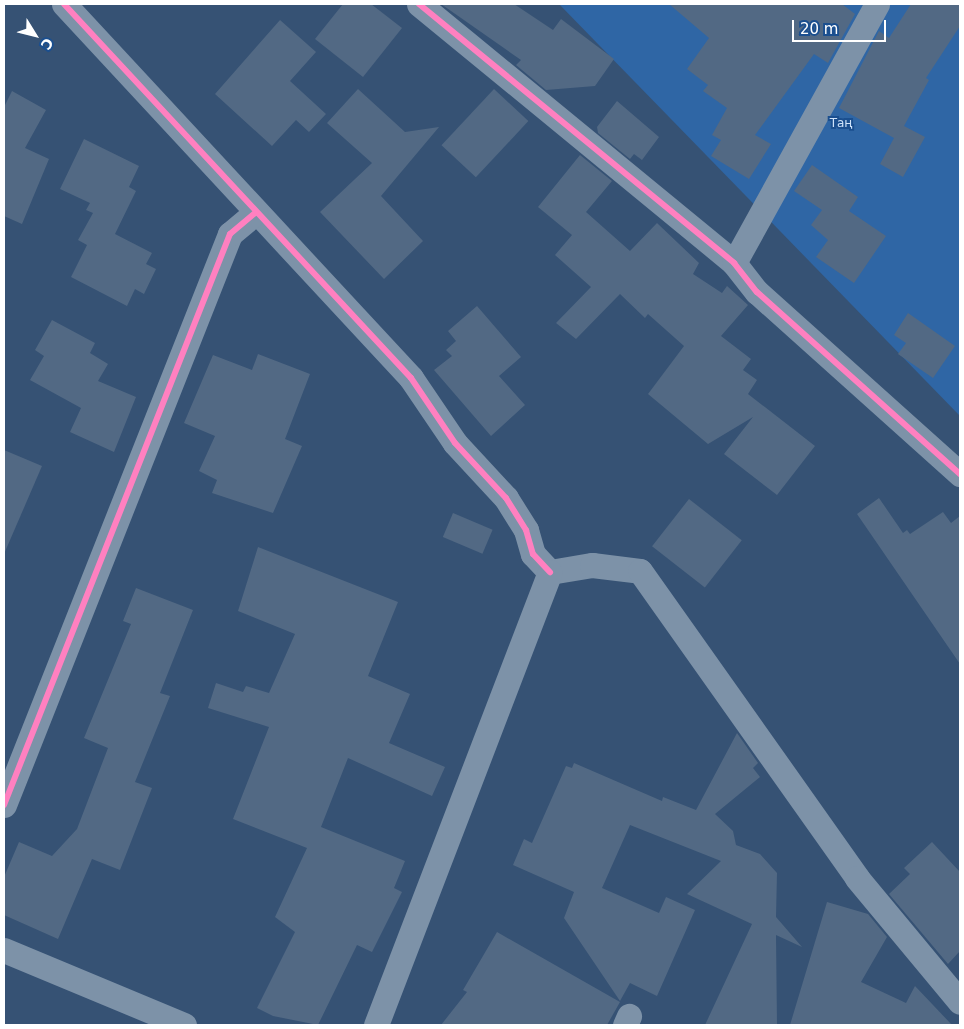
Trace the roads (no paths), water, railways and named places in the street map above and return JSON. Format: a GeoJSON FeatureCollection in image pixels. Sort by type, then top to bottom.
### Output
{"type":"FeatureCollection","features":[{"type":"Feature","properties":{"kind":"street"},"geometry":{"type":"LineString","coordinates":[[64,4],[255,213],[411,378],[455,443],[506,498],[526,530],[533,554],[550,572]]}},
{"type":"Feature","properties":{"kind":"street"},"geometry":{"type":"LineString","coordinates":[[419,4],[734,263],[757,292],[960,474]]}},
{"type":"Feature","properties":{"kind":"street"},"geometry":{"type":"LineString","coordinates":[[734,263],[877,4]]}},
{"type":"Feature","properties":{"kind":"street"},"geometry":{"type":"LineString","coordinates":[[4,805],[230,234],[255,213]]}},
{"type":"Feature","properties":{"kind":"street"},"geometry":{"type":"LineString","coordinates":[[550,572],[592,565],[640,571],[857,878],[960,1002]]}},
{"type":"Feature","properties":{"kind":"street"},"geometry":{"type":"LineString","coordinates":[[376,1025],[550,572]]}},
{"type":"Feature","properties":{"kind":"street"},"geometry":{"type":"LineString","coordinates":[[4,950],[184,1025]]}},
{"type":"Feature","properties":{"kind":"park label","name":"Таң"},"geometry":{"type":"Point","coordinates":[841,124]}}]}
